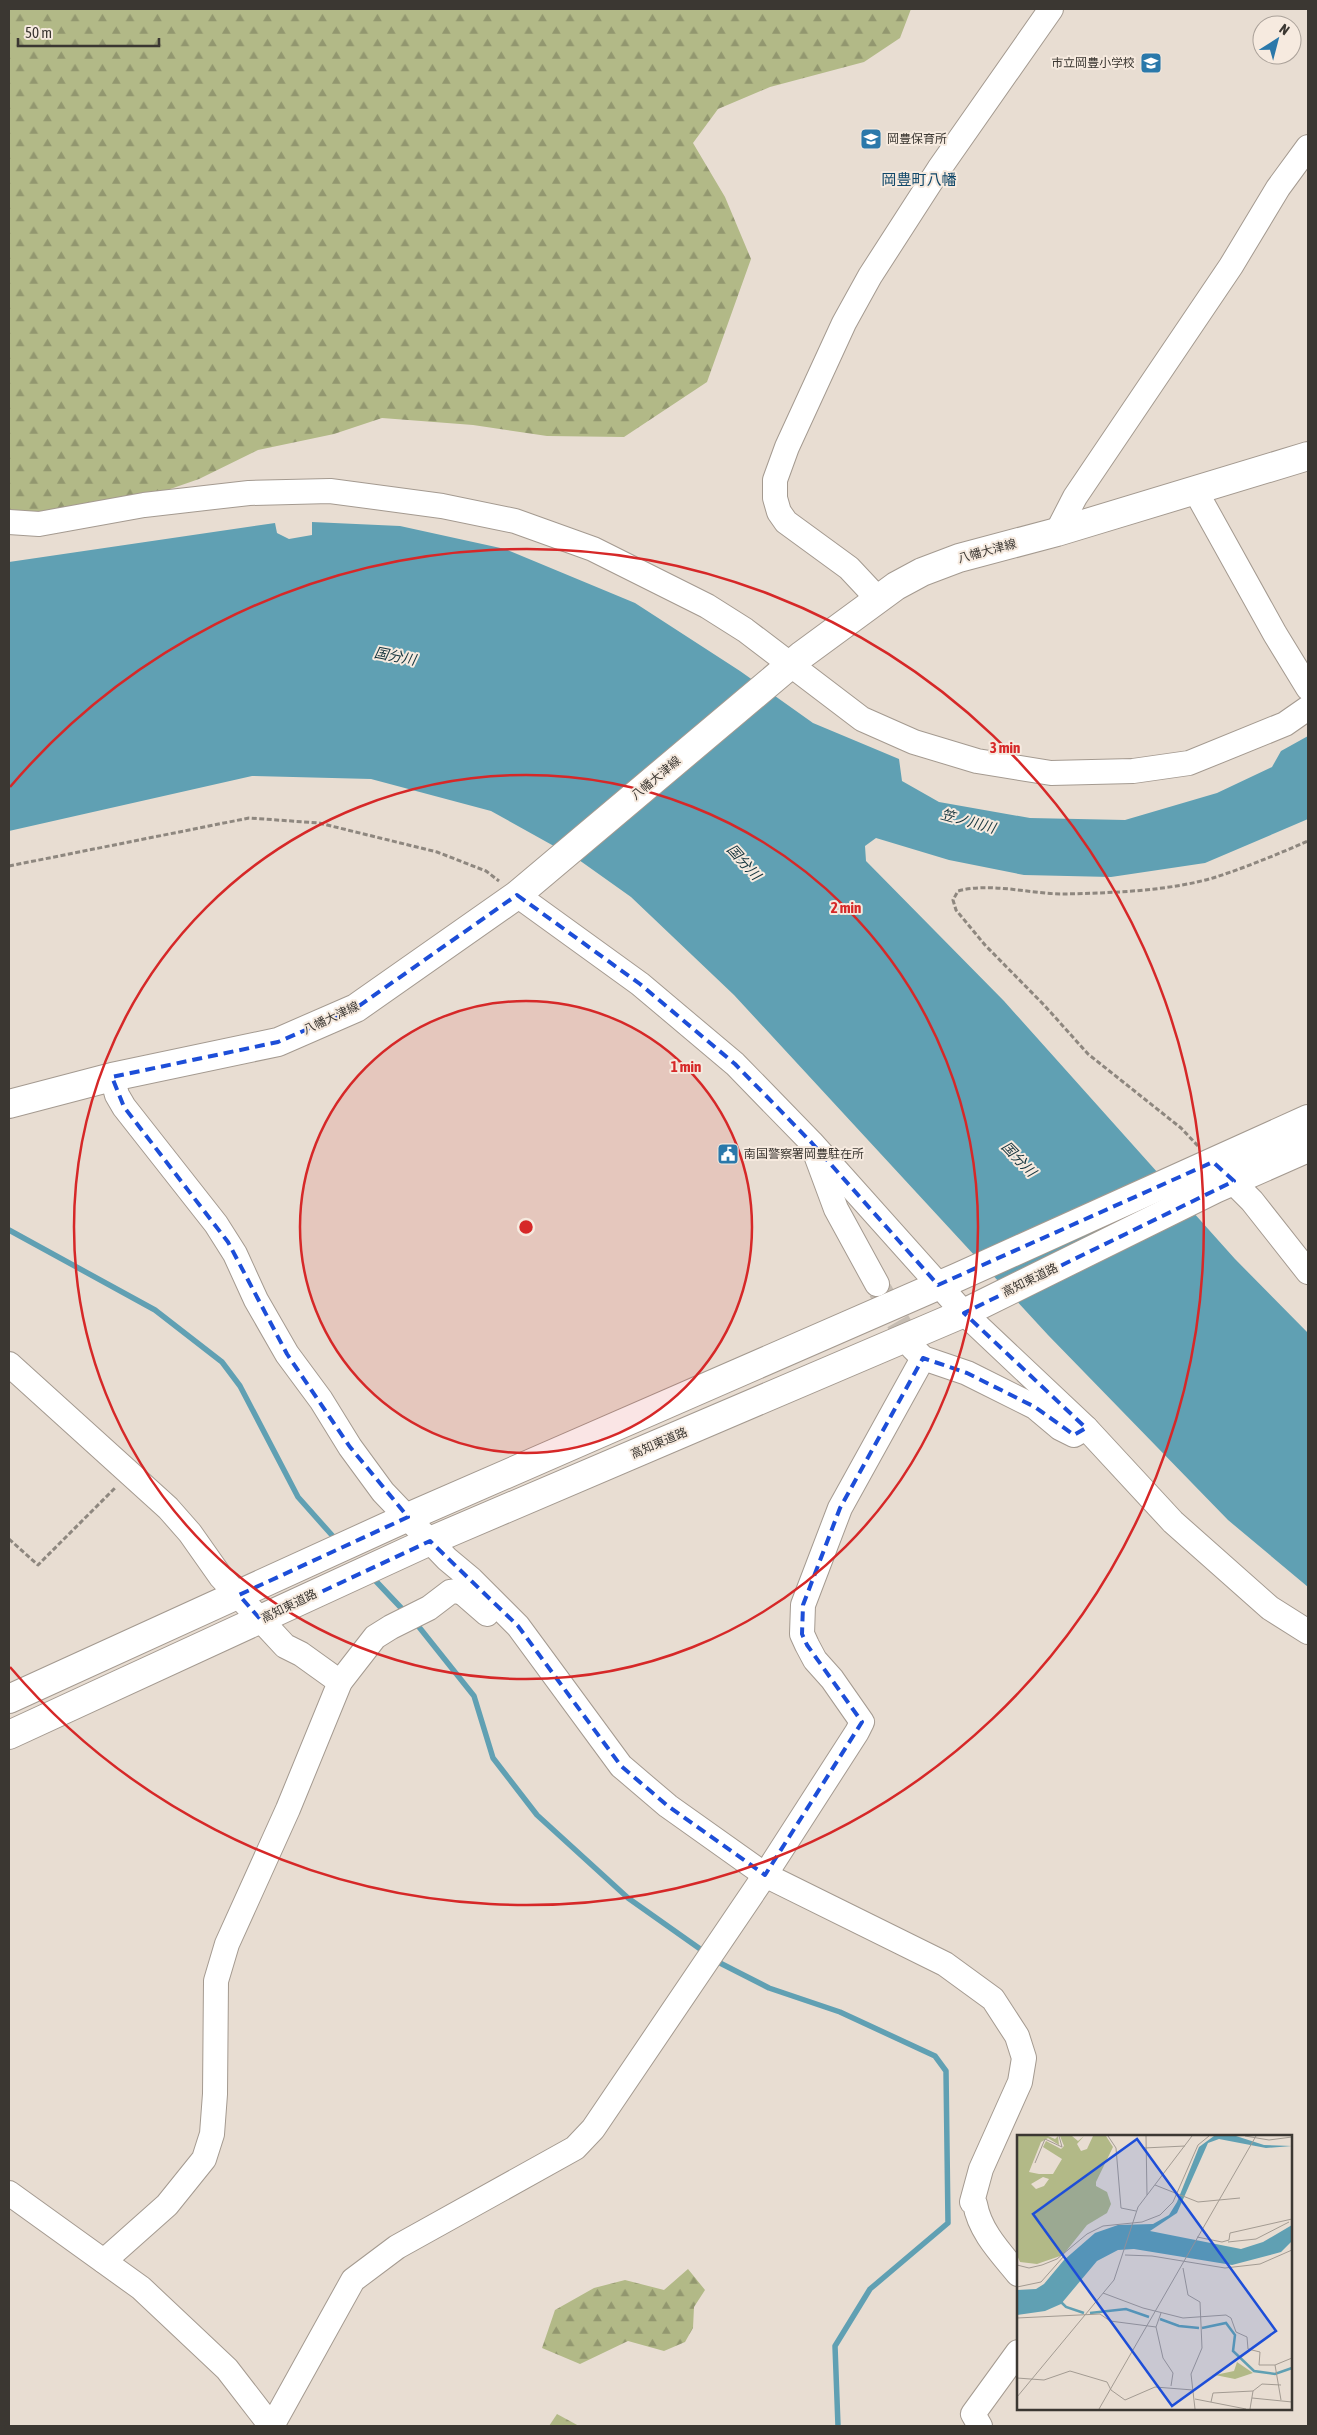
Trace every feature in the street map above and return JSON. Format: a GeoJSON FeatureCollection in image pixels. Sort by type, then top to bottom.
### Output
{"type":"FeatureCollection","features":[{"type":"Feature","properties":{"kind":"main road","name":"八幡大津線"},"geometry":{"type":"LineString","coordinates":[[9,1104],[112,1077],[278,1042],[356,1008],[522,891],[789,666],[896,586],[922,572],[959,558],[1057,532],[1308,456]]}},
{"type":"Feature","properties":{"kind":"main road","name":"高知東道路"},"geometry":{"type":"LineString","coordinates":[[9,1735],[261,1620],[391,1558],[973,1308],[1215,1175],[1308,1119]]}},
{"type":"Feature","properties":{"kind":"main road","name":"高知東道路"},"geometry":{"type":"LineString","coordinates":[[9,1699],[377,1533],[408,1517],[948,1281],[1215,1175],[1308,1148]]}},
{"type":"Feature","properties":{"kind":"street"},"geometry":{"type":"LineString","coordinates":[[878,599],[849,568],[786,522],[779,512],[775,498],[775,480],[787,447],[840,332],[870,276],[939,169],[1051,9]]}},
{"type":"Feature","properties":{"kind":"street"},"geometry":{"type":"LineString","coordinates":[[1057,532],[1075,497],[1231,266],[1278,188],[1308,147]]}},
{"type":"Feature","properties":{"kind":"street"},"geometry":{"type":"LineString","coordinates":[[1195,490],[1275,634],[1308,688]]}},
{"type":"Feature","properties":{"kind":"street"},"geometry":{"type":"LineString","coordinates":[[9,531],[144,505],[249,493],[330,491],[442,506],[515,521],[593,548],[707,606],[745,630],[789,666],[862,719],[914,742],[977,761],[1051,773],[1133,771],[1189,763],[1243,743],[1284,724],[1308,708]]}},
{"type":"Feature","properties":{"kind":"street"},"geometry":{"type":"LineString","coordinates":[[9,522],[39,524]]}},
{"type":"Feature","properties":{"kind":"street"},"geometry":{"type":"LineString","coordinates":[[522,891],[640,984],[735,1064],[948,1281],[1173,1522],[1270,1608],[1308,1632]]}},
{"type":"Feature","properties":{"kind":"street"},"geometry":{"type":"LineString","coordinates":[[112,1077],[117,1095],[124,1106],[228,1242],[256,1300],[287,1354],[321,1400],[350,1447],[384,1492],[430,1541],[518,1626],[621,1766],[668,1806],[765,1875],[945,1964],[993,1999],[1017,2036],[1024,2058],[1020,2082],[981,2169],[972,2202],[975,2204],[978,2219],[993,2243],[1017,2273]]}},
{"type":"Feature","properties":{"kind":"street"},"geometry":{"type":"LineString","coordinates":[[811,1142],[836,1209],[877,1284]]}},
{"type":"Feature","properties":{"kind":"street"},"geometry":{"type":"LineString","coordinates":[[1215,1175],[1308,1272]]}},
{"type":"Feature","properties":{"kind":"street"},"geometry":{"type":"LineString","coordinates":[[9,2193],[141,2288],[227,2369],[272,2426],[353,2280],[397,2248],[575,2148],[594,2129],[831,1775],[862,1722],[832,1679],[815,1660],[804,1640],[802,1634],[803,1605],[840,1508],[918,1353],[967,1373],[1035,1407],[1060,1428],[1074,1435],[1086,1428]]}},
{"type":"Feature","properties":{"kind":"street"},"geometry":{"type":"LineString","coordinates":[[9,1364],[174,1514],[190,1532],[221,1577],[285,1646],[302,1654],[340,1682]]}},
{"type":"Feature","properties":{"kind":"street"},"geometry":{"type":"LineString","coordinates":[[104,2261],[167,2205],[204,2159],[212,2134],[215,2094],[216,1981],[227,1944],[288,1809],[340,1682],[375,1637],[429,1608],[450,1592],[458,1591],[464,1594],[497,1622],[518,1626]]}},
{"type":"Feature","properties":{"kind":"street"},"geometry":{"type":"LineString","coordinates":[[980,2426],[973,2414],[1017,2353]]}},
{"type":"Feature","properties":{"kind":"path"},"geometry":{"type":"LineString","coordinates":[[9,866],[249,818],[319,822],[436,852],[486,871],[522,891]]}},
{"type":"Feature","properties":{"kind":"path"},"geometry":{"type":"LineString","coordinates":[[1215,1175],[1181,1128],[1088,1054],[1046,1006],[985,945],[956,910],[953,900],[958,890],[975,886],[1044,894],[1112,893],[1158,888],[1214,878],[1308,841]]}},
{"type":"Feature","properties":{"kind":"path"},"geometry":{"type":"LineString","coordinates":[[9,1539],[38,1565],[130,1474]]}},
{"type":"Feature","properties":{"kind":"highlighted area"},"geometry":{"type":"Polygon","coordinates":[[[517,895],[640,984],[735,1064],[811,1142],[938,1285],[1213,1162],[1234,1181],[964,1313],[1086,1428],[1074,1435],[1035,1407],[967,1373],[923,1358],[840,1508],[803,1605],[802,1634],[807,1645],[862,1722],[765,1875],[668,1806],[621,1766],[518,1626],[430,1541],[261,1620],[239,1595],[408,1517],[350,1447],[287,1354],[228,1242],[124,1107],[112,1077],[278,1042],[356,1008],[517,895]]]}},
{"type":"Feature","properties":{"kind":"green space"},"geometry":{"type":"Polygon","coordinates":[[[9,9],[911,9],[900,38],[864,62],[770,87],[718,109],[693,143],[725,197],[751,259],[707,382],[624,437],[547,436],[473,425],[382,418],[334,434],[258,450],[199,479],[130,503],[9,521],[9,9]]]}},
{"type":"Feature","properties":{"kind":"green space"},"geometry":{"type":"Polygon","coordinates":[[[688,2269],[705,2290],[694,2307],[693,2328],[685,2342],[664,2351],[628,2341],[580,2364],[542,2348],[555,2310],[594,2288],[625,2280],[664,2290],[688,2269]]]}},
{"type":"Feature","properties":{"kind":"green space"},"geometry":{"type":"Polygon","coordinates":[[[557,2414],[579,2426],[549,2426],[557,2414]]]}},
{"type":"Feature","properties":{"kind":"water"},"geometry":{"type":"Polygon","coordinates":[[[312,522],[400,526],[505,549],[635,603],[740,671],[813,723],[899,759],[902,781],[939,802],[1030,818],[1125,820],[1217,793],[1272,767],[1281,751],[1308,736],[1308,819],[1205,863],[1111,877],[1024,875],[949,860],[876,838],[865,846],[866,861],[1004,1001],[1235,1259],[1308,1333],[1308,1587],[1228,1520],[1048,1335],[734,995],[631,897],[579,860],[491,811],[371,779],[252,776],[9,831],[9,562],[275,523],[277,533],[289,539],[312,535],[312,522]]]}},
{"type":"Feature","properties":{"kind":"waterway"},"geometry":{"type":"LineString","coordinates":[[9,1230],[155,1310],[222,1362],[240,1386],[298,1497],[338,1542]]}},
{"type":"Feature","properties":{"kind":"waterway"},"geometry":{"type":"LineString","coordinates":[[372,1577],[405,1612]]}},
{"type":"Feature","properties":{"kind":"waterway"},"geometry":{"type":"LineString","coordinates":[[415,1622],[474,1696],[493,1758],[537,1815],[628,1898],[703,1951]]}},
{"type":"Feature","properties":{"kind":"waterway"},"geometry":{"type":"LineString","coordinates":[[718,1962],[769,1988],[840,2012],[935,2056],[946,2071],[948,2223],[870,2289],[835,2346],[838,2426]]}},
{"type":"Feature","properties":{"kind":"tunnel"},"geometry":{"type":"LineString","coordinates":[[880,1290],[913,1348]]}},
{"type":"Feature","properties":{"kind":"place","name":"市立岡豊小学校"},"geometry":{"type":"Point","coordinates":[1151,63]}},
{"type":"Feature","properties":{"kind":"place","name":"岡豊保育所"},"geometry":{"type":"Point","coordinates":[871,139]}},
{"type":"Feature","properties":{"kind":"place","name":"南国警察署岡豊駐在所"},"geometry":{"type":"Point","coordinates":[728,1154]}},
{"type":"Feature","properties":{"kind":"district","name":"岡豊町八幡"},"geometry":{"type":"Point","coordinates":[919,179]}},
{"type":"Feature","properties":{"kind":"water label","name":"国分川"},"geometry":{"type":"Point","coordinates":[395,656]}},
{"type":"Feature","properties":{"kind":"water label","name":"笠ノ川川"},"geometry":{"type":"Point","coordinates":[968,821]}},
{"type":"Feature","properties":{"kind":"water label","name":"国分川"},"geometry":{"type":"Point","coordinates":[744,862]}},
{"type":"Feature","properties":{"kind":"water label","name":"国分川"},"geometry":{"type":"Point","coordinates":[1019,1159]}}]}
